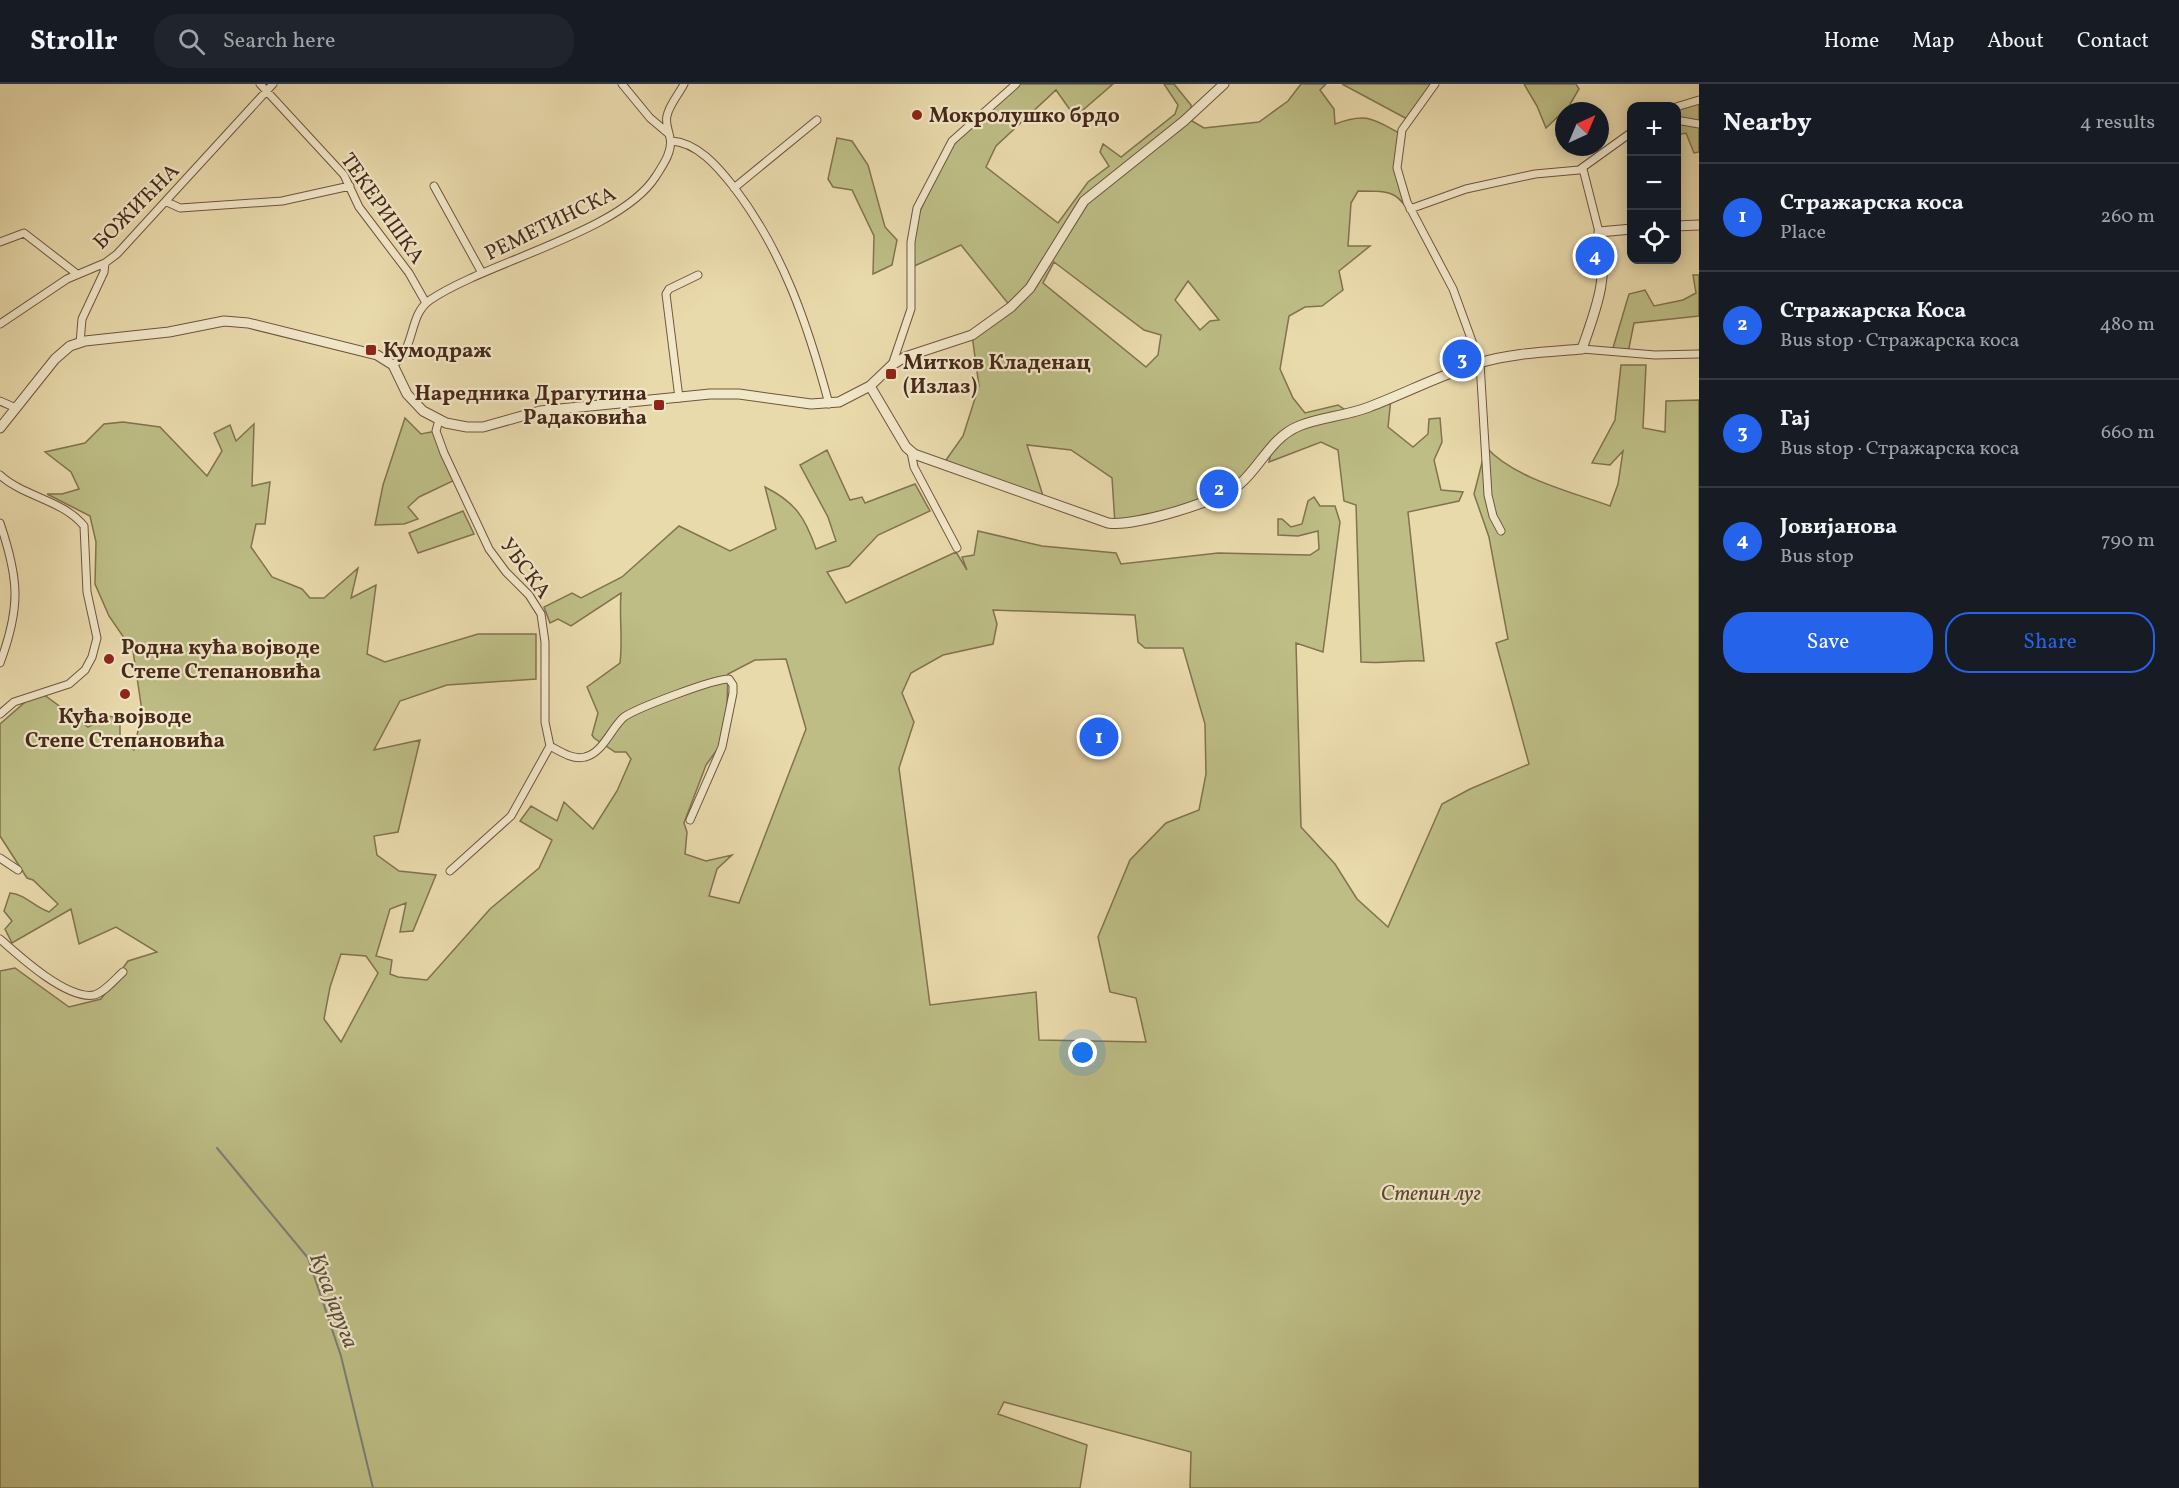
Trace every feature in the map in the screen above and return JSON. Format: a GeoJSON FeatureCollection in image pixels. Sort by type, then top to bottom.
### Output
{"type":"FeatureCollection","features":[{"type":"Feature","properties":{"kind":"street","name":"БОЖИЋНА"},"geometry":{"type":"LineString","coordinates":[[0,324],[77,274],[105,263],[117,254],[167,202],[263,87],[273,84]]}},
{"type":"Feature","properties":{"kind":"street"},"geometry":{"type":"LineString","coordinates":[[622,84],[670,138],[692,148],[708,159],[735,188],[767,235],[781,263],[810,336],[829,404]]}},
{"type":"Feature","properties":{"kind":"street","name":"РЕМЕТИНСКА"},"geometry":{"type":"LineString","coordinates":[[426,303],[482,273],[571,234],[628,204],[657,175],[668,155],[670,138],[667,114],[684,84]]}},
{"type":"Feature","properties":{"kind":"street"},"geometry":{"type":"LineString","coordinates":[[890,367],[911,309],[910,242],[917,208],[952,141],[1016,84]]}},
{"type":"Feature","properties":{"kind":"street"},"geometry":{"type":"LineString","coordinates":[[0,428],[55,359],[70,346],[169,332],[225,321],[248,323],[383,358],[393,365],[411,400],[438,420],[461,426],[483,427],[540,411],[726,393],[801,404],[829,404],[870,386],[890,367],[929,348],[972,335],[1011,307],[1030,288],[1084,201],[1184,121],[1224,84]]}},
{"type":"Feature","properties":{"kind":"street"},"geometry":{"type":"LineString","coordinates":[[1435,84],[1402,130],[1399,141],[1399,178],[1410,209],[1453,289],[1480,363],[1488,495],[1493,516],[1501,531]]}},
{"type":"Feature","properties":{"kind":"street","name":"ТЕКЕРИШКА"},"geometry":{"type":"LineString","coordinates":[[263,87],[344,175],[363,214],[408,273],[426,303]]}},
{"type":"Feature","properties":{"kind":"street"},"geometry":{"type":"LineString","coordinates":[[1681,106],[1699,100]]}},
{"type":"Feature","properties":{"kind":"street"},"geometry":{"type":"LineString","coordinates":[[735,188],[817,120]]}},
{"type":"Feature","properties":{"kind":"street"},"geometry":{"type":"LineString","coordinates":[[1681,121],[1699,124]]}},
{"type":"Feature","properties":{"kind":"street"},"geometry":{"type":"LineString","coordinates":[[1410,209],[1466,189],[1534,174],[1583,169],[1627,136]]}},
{"type":"Feature","properties":{"kind":"street"},"geometry":{"type":"LineString","coordinates":[[1582,349],[1604,276],[1599,232],[1583,169]]}},
{"type":"Feature","properties":{"kind":"street"},"geometry":{"type":"LineString","coordinates":[[167,202],[180,208],[282,201],[350,186]]}},
{"type":"Feature","properties":{"kind":"street"},"geometry":{"type":"LineString","coordinates":[[434,186],[482,273]]}},
{"type":"Feature","properties":{"kind":"street"},"geometry":{"type":"LineString","coordinates":[[1681,226],[1699,225]]}},
{"type":"Feature","properties":{"kind":"street"},"geometry":{"type":"LineString","coordinates":[[1599,232],[1627,229]]}},
{"type":"Feature","properties":{"kind":"street"},"geometry":{"type":"LineString","coordinates":[[0,242],[24,233],[77,274]]}},
{"type":"Feature","properties":{"kind":"street"},"geometry":{"type":"LineString","coordinates":[[80,343],[82,319],[104,272],[105,263]]}},
{"type":"Feature","properties":{"kind":"street"},"geometry":{"type":"LineString","coordinates":[[679,398],[666,294],[669,288],[698,276]]}},
{"type":"Feature","properties":{"kind":"street"},"geometry":{"type":"LineString","coordinates":[[393,365],[405,354],[419,312],[426,303]]}},
{"type":"Feature","properties":{"kind":"street"},"geometry":{"type":"LineString","coordinates":[[911,452],[1115,524],[1186,508],[1220,496],[1240,484],[1277,441],[1291,429],[1367,408],[1416,386],[1480,363],[1514,356],[1582,349],[1655,355],[1699,354]]}},
{"type":"Feature","properties":{"kind":"street"},"geometry":{"type":"LineString","coordinates":[[870,386],[911,452],[914,467],[957,548]]}},
{"type":"Feature","properties":{"kind":"street"},"geometry":{"type":"LineString","coordinates":[[0,401],[16,408]]}},
{"type":"Feature","properties":{"kind":"street","name":"УБСКА"},"geometry":{"type":"LineString","coordinates":[[438,420],[436,431],[444,453],[489,549],[506,572],[529,595],[541,614],[544,642],[545,722],[550,746]]}},
{"type":"Feature","properties":{"kind":"street"},"geometry":{"type":"LineString","coordinates":[[0,475],[16,488],[75,516],[84,526],[87,592],[98,642],[85,670],[72,682],[14,702],[0,714]]}},
{"type":"Feature","properties":{"kind":"street"},"geometry":{"type":"LineString","coordinates":[[0,523],[17,586],[11,633],[0,663]]}},
{"type":"Feature","properties":{"kind":"street"},"geometry":{"type":"LineString","coordinates":[[450,871],[511,816],[550,746],[571,756],[588,756],[598,749],[619,722],[634,712],[703,684],[729,679],[733,685],[733,693],[722,747],[690,820]]}},
{"type":"Feature","properties":{"kind":"street"},"geometry":{"type":"LineString","coordinates":[[0,858],[18,870]]}},
{"type":"Feature","properties":{"kind":"street"},"geometry":{"type":"LineString","coordinates":[[0,939],[60,985],[80,994],[101,992],[123,972]]}},
{"type":"Feature","properties":{"kind":"green space"},"geometry":{"type":"Polygon","coordinates":[[[1018,84],[1113,84],[1075,117],[1056,90],[996,146],[986,167],[1058,223],[1088,182],[1109,166],[1100,152],[1103,144],[1121,157],[1175,114],[1178,105],[1164,84],[1174,84],[1191,105],[1192,121],[1204,128],[1259,122],[1288,101],[1301,84],[1326,84],[1320,90],[1334,109],[1335,124],[1355,118],[1370,119],[1401,134],[1397,169],[1417,223],[1404,204],[1393,195],[1380,191],[1358,191],[1351,203],[1348,246],[1370,246],[1339,271],[1343,290],[1322,306],[1305,307],[1289,316],[1280,369],[1293,398],[1305,413],[1338,405],[1350,413],[1391,398],[1388,427],[1413,447],[1428,434],[1429,419],[1440,418],[1442,442],[1434,460],[1441,490],[1463,492],[1459,501],[1408,512],[1424,661],[1361,662],[1356,505],[1344,501],[1338,450],[1321,442],[1269,462],[1272,448],[1245,479],[1220,496],[1115,524],[1112,478],[1071,450],[1027,445],[1044,499],[944,463],[963,436],[979,386],[972,335],[1011,307],[961,245],[912,267],[914,226],[949,141],[1018,84]],[[1054,262],[1043,283],[1146,367],[1158,355],[1161,335],[1144,330],[1054,262]],[[1188,281],[1175,300],[1200,330],[1210,321],[1219,320],[1188,281]]]}},
{"type":"Feature","properties":{"kind":"green space"},"geometry":{"type":"Polygon","coordinates":[[[1342,84],[1435,84],[1409,120],[1342,84]]]}},
{"type":"Feature","properties":{"kind":"green space"},"geometry":{"type":"Polygon","coordinates":[[[1524,84],[1576,84],[1579,89],[1571,102],[1555,102],[1555,119],[1546,128],[1524,84]]]}},
{"type":"Feature","properties":{"kind":"green space"},"geometry":{"type":"Polygon","coordinates":[[[1699,100],[1699,152],[1694,153],[1686,133],[1681,134],[1681,106],[1699,100]]]}},
{"type":"Feature","properties":{"kind":"green space"},"geometry":{"type":"Polygon","coordinates":[[[837,138],[852,141],[868,165],[885,227],[897,240],[892,265],[873,274],[874,236],[852,190],[833,187],[828,179],[837,138]]]}},
{"type":"Feature","properties":{"kind":"green space"},"geometry":{"type":"Polygon","coordinates":[[[1693,275],[1699,275],[1699,316],[1634,323],[1628,353],[1612,351],[1629,294],[1645,290],[1654,306],[1683,300],[1696,293],[1693,275]]]}},
{"type":"Feature","properties":{"kind":"green space","name":"Степин луг"},"geometry":{"type":"Polygon","coordinates":[[[1621,365],[1646,365],[1643,428],[1665,432],[1666,401],[1699,400],[1699,1488],[1190,1488],[1191,1452],[1004,1402],[998,1414],[1087,1445],[1080,1488],[0,1488],[0,971],[15,968],[69,1007],[101,999],[128,961],[157,952],[116,927],[79,944],[71,909],[12,943],[5,929],[12,921],[4,911],[10,893],[49,912],[58,904],[33,880],[27,878],[0,836],[0,724],[31,697],[43,694],[88,727],[109,716],[120,719],[120,741],[134,750],[142,711],[133,651],[109,616],[95,584],[96,542],[90,516],[47,494],[62,494],[79,489],[71,472],[45,452],[85,443],[104,424],[123,422],[160,427],[207,476],[222,451],[214,433],[230,425],[236,441],[254,424],[252,486],[270,482],[265,524],[256,524],[251,547],[272,577],[302,589],[310,598],[324,598],[358,568],[351,598],[376,585],[367,654],[385,662],[478,634],[536,634],[536,679],[447,685],[400,701],[374,750],[420,740],[398,832],[374,836],[377,855],[399,871],[436,875],[413,931],[400,932],[406,903],[390,909],[376,956],[392,960],[390,974],[427,980],[490,909],[539,868],[552,840],[520,821],[531,806],[557,821],[564,802],[593,829],[617,791],[631,759],[626,752],[615,752],[592,735],[598,713],[587,687],[620,663],[621,593],[571,626],[558,619],[550,623],[544,607],[572,593],[581,598],[622,577],[679,526],[730,551],[776,529],[765,487],[784,499],[798,512],[808,528],[816,549],[836,541],[828,517],[800,465],[827,450],[850,500],[862,497],[865,503],[915,484],[930,511],[878,535],[849,566],[827,572],[846,603],[956,552],[967,570],[962,557],[974,555],[978,531],[1042,546],[1116,553],[1121,564],[1218,553],[1310,555],[1319,549],[1318,531],[1298,536],[1278,535],[1278,519],[1282,519],[1291,527],[1302,524],[1308,501],[1314,497],[1320,506],[1335,506],[1340,522],[1323,652],[1296,643],[1301,827],[1335,864],[1357,899],[1388,927],[1442,804],[1470,789],[1529,764],[1496,643],[1508,639],[1489,537],[1474,494],[1486,447],[1498,458],[1527,476],[1610,506],[1618,484],[1623,451],[1610,465],[1592,463],[1615,420],[1621,365]],[[993,610],[997,624],[993,644],[943,655],[911,673],[902,693],[914,722],[899,768],[930,1005],[1036,992],[1039,1040],[1146,1042],[1136,998],[1110,992],[1098,937],[1130,860],[1166,823],[1199,810],[1206,774],[1205,724],[1183,648],[1145,648],[1138,642],[1135,615],[993,610]],[[786,659],[755,660],[728,674],[727,707],[719,747],[706,765],[684,823],[687,832],[685,854],[706,861],[732,855],[717,869],[709,896],[739,903],[806,729],[786,659]],[[341,954],[330,987],[324,1019],[341,1042],[378,973],[366,956],[341,954]]]}},
{"type":"Feature","properties":{"kind":"green space"},"geometry":{"type":"Polygon","coordinates":[[[405,418],[421,434],[436,431],[457,479],[419,497],[408,507],[418,519],[404,524],[375,525],[383,485],[405,418]]]}},
{"type":"Feature","properties":{"kind":"green space"},"geometry":{"type":"Polygon","coordinates":[[[463,511],[474,534],[418,553],[409,533],[463,511]]]}},
{"type":"Feature","properties":{"kind":"waterway","name":"Куса јаруга"},"geometry":{"type":"LineString","coordinates":[[217,1148],[308,1258],[341,1356],[373,1488]]}},
{"type":"Feature","properties":{"kind":"place","name":"Мокролушко брдо"},"geometry":{"type":"Point","coordinates":[917,115]}},
{"type":"Feature","properties":{"kind":"place","name":"Јовијанова"},"geometry":{"type":"Point","coordinates":[1595,256]}},
{"type":"Feature","properties":{"kind":"place","name":"Кумодраж"},"geometry":{"type":"Point","coordinates":[371,350]}},
{"type":"Feature","properties":{"kind":"place","name":"Гај"},"geometry":{"type":"Point","coordinates":[1462,359]}},
{"type":"Feature","properties":{"kind":"place","name":"Митков Кладенац (Излаз)"},"geometry":{"type":"Point","coordinates":[891,374]}},
{"type":"Feature","properties":{"kind":"place","name":"Наредника Драгутина Радаковића"},"geometry":{"type":"Point","coordinates":[659,405]}},
{"type":"Feature","properties":{"kind":"place","name":"Стражарска Коса"},"geometry":{"type":"Point","coordinates":[1219,489]}},
{"type":"Feature","properties":{"kind":"place","name":"Родна кућа војводе Степе Степановића"},"geometry":{"type":"Point","coordinates":[109,659]}},
{"type":"Feature","properties":{"kind":"place","name":"Кућа војводе Степе Степановића"},"geometry":{"type":"Point","coordinates":[125,694]}},
{"type":"Feature","properties":{"kind":"place","name":"Стражарска коса"},"geometry":{"type":"Point","coordinates":[1099,737]}}]}
